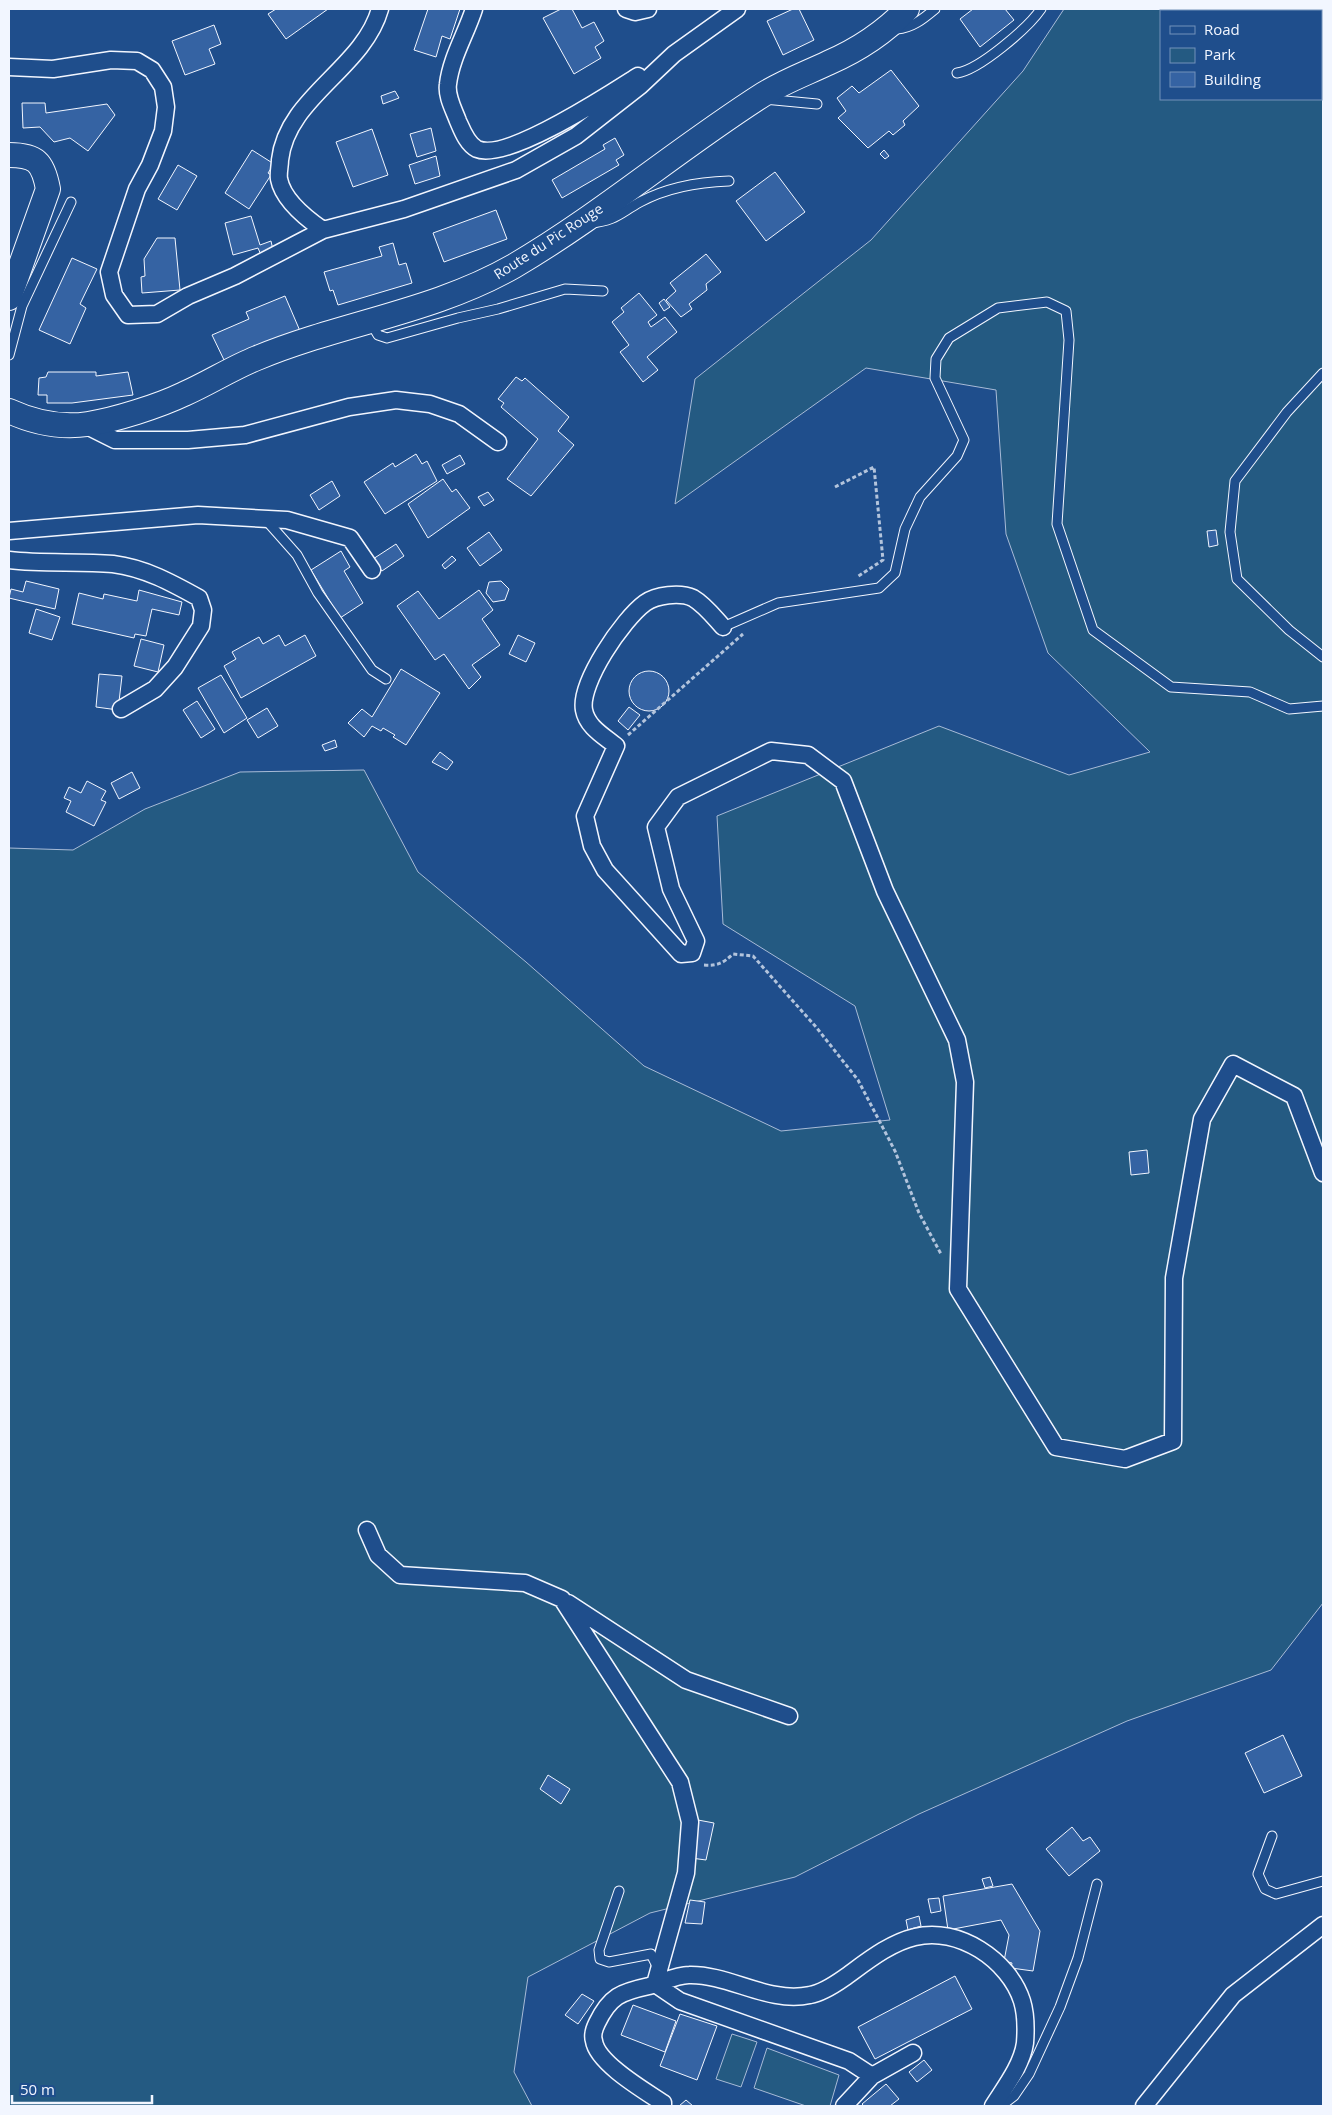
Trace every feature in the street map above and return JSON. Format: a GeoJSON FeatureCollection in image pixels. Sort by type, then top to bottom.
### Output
{"type":"FeatureCollection","features":[{"type":"Feature","properties":{"kind":"street"},"geometry":{"type":"LineString","coordinates":[[323,230],[311,222],[291,202],[282,188],[279,178],[281,151],[290,127],[361,46],[380,9]]}},
{"type":"Feature","properties":{"kind":"street"},"geometry":{"type":"LineString","coordinates":[[474,9],[455,57],[448,84],[448,93],[460,126],[471,145],[478,149],[486,150],[508,146],[575,116],[674,54],[737,9]]}},
{"type":"Feature","properties":{"kind":"street"},"geometry":{"type":"LineString","coordinates":[[626,9],[635,12],[648,9]]}},
{"type":"Feature","properties":{"kind":"street","name":"Route du Pic Rouge"},"geometry":{"type":"LineString","coordinates":[[9,411],[53,425],[85,425],[111,419],[182,395],[256,358],[370,320],[438,301],[466,290],[515,265],[576,225],[760,96],[792,78],[830,63],[865,44],[899,17]]}},
{"type":"Feature","properties":{"kind":"street"},"geometry":{"type":"LineString","coordinates":[[9,67],[53,69],[111,60],[137,61],[152,70],[163,87],[166,107],[163,131],[150,165],[137,188],[108,272],[114,295],[128,316],[157,314],[188,296],[235,276],[323,230],[404,210],[516,170],[576,136],[640,86],[674,54]]}},
{"type":"Feature","properties":{"kind":"street"},"geometry":{"type":"LineString","coordinates":[[9,155],[24,155],[35,160],[44,170],[48,189],[9,298]]}},
{"type":"Feature","properties":{"kind":"street"},"geometry":{"type":"LineString","coordinates":[[85,425],[115,440],[188,440],[245,435],[349,407],[396,400],[430,404],[459,414],[498,442]]}},
{"type":"Feature","properties":{"kind":"street"},"geometry":{"type":"LineString","coordinates":[[9,531],[198,515],[287,520],[350,538],[372,570]]}},
{"type":"Feature","properties":{"kind":"street"},"geometry":{"type":"LineString","coordinates":[[9,560],[114,564],[160,576],[199,598],[203,610],[201,626],[175,667],[155,689],[121,710]]}},
{"type":"Feature","properties":{"kind":"street"},"geometry":{"type":"LineString","coordinates":[[723,627],[709,611],[692,598],[669,595],[646,603],[620,630],[600,657],[587,688],[584,710],[593,729],[616,746],[585,816],[592,846],[605,870],[660,932],[681,954],[692,953],[696,941],[671,889],[656,827],[678,797],[771,751],[808,755],[843,781],[885,891],[957,1040],[965,1082],[958,1289],[1056,1447],[1125,1459],[1173,1442],[1174,1278],[1202,1119],[1233,1064],[1294,1096],[1323,1173]]}},
{"type":"Feature","properties":{"kind":"street"},"geometry":{"type":"LineString","coordinates":[[367,1530],[378,1555],[400,1575],[525,1583],[562,1599],[686,1680],[788,1716]]}},
{"type":"Feature","properties":{"kind":"street"},"geometry":{"type":"LineString","coordinates":[[562,1599],[680,1782],[690,1822],[686,1873],[657,1978]]}},
{"type":"Feature","properties":{"kind":"street"},"geometry":{"type":"LineString","coordinates":[[1144,2106],[1233,1995],[1323,1925]]}},
{"type":"Feature","properties":{"kind":"street"},"geometry":{"type":"LineString","coordinates":[[663,2106],[663,2103],[629,2081],[615,2069],[600,2054],[594,2042],[594,2030],[600,2016],[611,2001],[624,1991],[657,1978],[687,1975],[716,1978],[784,1996],[812,1995],[829,1988],[896,1944],[915,1937],[934,1934],[951,1936],[979,1949],[1000,1965],[1012,1980],[1022,2001],[1025,2020],[1025,2044],[1014,2073],[993,2106]]}},
{"type":"Feature","properties":{"kind":"street"},"geometry":{"type":"LineString","coordinates":[[657,1978],[680,2001],[849,2061],[872,2076]]}},
{"type":"Feature","properties":{"kind":"street"},"geometry":{"type":"LineString","coordinates":[[844,2106],[872,2076],[913,2053]]}},
{"type":"Feature","properties":{"kind":"lane"},"geometry":{"type":"LineString","coordinates":[[899,17],[897,30],[917,23],[935,9]]}},
{"type":"Feature","properties":{"kind":"lane"},"geometry":{"type":"LineString","coordinates":[[956,73],[967,71],[981,63],[1006,44],[1041,9]]}},
{"type":"Feature","properties":{"kind":"lane"},"geometry":{"type":"LineString","coordinates":[[760,96],[766,100],[817,104]]}},
{"type":"Feature","properties":{"kind":"lane"},"geometry":{"type":"LineString","coordinates":[[576,225],[607,222],[639,202],[671,189],[702,182],[729,181]]}},
{"type":"Feature","properties":{"kind":"lane"},"geometry":{"type":"LineString","coordinates":[[9,355],[22,306],[71,202]]}},
{"type":"Feature","properties":{"kind":"lane"},"geometry":{"type":"LineString","coordinates":[[370,320],[378,335],[386,338],[498,309],[565,289],[603,292]]}},
{"type":"Feature","properties":{"kind":"lane"},"geometry":{"type":"LineString","coordinates":[[723,627],[778,603],[879,588],[896,573],[905,529],[920,496],[957,456],[964,440],[935,378],[936,359],[949,338],[998,308],[1047,302],[1066,311],[1069,340],[1057,524],[1093,630],[1172,687],[1250,692],[1289,709],[1323,706]]}},
{"type":"Feature","properties":{"kind":"lane"},"geometry":{"type":"LineString","coordinates":[[1323,372],[1287,412],[1235,481],[1230,532],[1237,580],[1289,630],[1323,657]]}},
{"type":"Feature","properties":{"kind":"lane"},"geometry":{"type":"LineString","coordinates":[[266,520],[297,555],[318,593],[372,670],[386,679]]}},
{"type":"Feature","properties":{"kind":"lane"},"geometry":{"type":"LineString","coordinates":[[1272,1836],[1258,1874],[1265,1889],[1276,1894],[1323,1881]]}},
{"type":"Feature","properties":{"kind":"lane"},"geometry":{"type":"LineString","coordinates":[[1001,2106],[1014,2096],[1030,2074],[1060,2007],[1078,1958],[1097,1884]]}},
{"type":"Feature","properties":{"kind":"lane"},"geometry":{"type":"LineString","coordinates":[[618,1891],[599,1950],[600,1959],[609,1962],[651,1954],[657,1978]]}},
{"type":"Feature","properties":{"kind":"path"},"geometry":{"type":"LineString","coordinates":[[835,487],[874,467],[883,560],[862,572],[839,594]]}},
{"type":"Feature","properties":{"kind":"path"},"geometry":{"type":"LineString","coordinates":[[616,746],[748,629]]}},
{"type":"Feature","properties":{"kind":"path"},"geometry":{"type":"LineString","coordinates":[[692,953],[704,965],[714,966],[723,964],[733,954],[753,956],[816,1027],[858,1080],[895,1151],[919,1214],[958,1289]]}},
{"type":"Feature","properties":{"kind":"green space"},"geometry":{"type":"Polygon","coordinates":[[[1064,9],[1323,9],[1323,1603],[1271,1670],[1127,1721],[919,1814],[795,1877],[650,1913],[528,1977],[514,2072],[532,2106],[9,2106],[9,848],[73,850],[145,809],[240,772],[364,770],[418,872],[526,962],[644,1066],[781,1131],[890,1120],[855,1006],[723,924],[717,816],[939,726],[1069,775],[1150,752],[1048,653],[1006,534],[996,390],[866,368],[675,504],[695,379],[871,240],[1023,71],[1064,9]]]}},
{"type":"Feature","properties":{"kind":"green space"},"geometry":{"type":"Polygon","coordinates":[[[732,2034],[757,2042],[741,2087],[716,2079],[732,2034]]]}},
{"type":"Feature","properties":{"kind":"green space"},"geometry":{"type":"Polygon","coordinates":[[[767,2048],[839,2075],[830,2106],[806,2106],[754,2088],[767,2048]]]}},
{"type":"Feature","properties":{"kind":"building"},"geometry":{"type":"Polygon","coordinates":[[[276,9],[328,9],[286,39],[268,14],[276,9]]]}},
{"type":"Feature","properties":{"kind":"building"},"geometry":{"type":"Polygon","coordinates":[[[428,9],[460,9],[450,39],[442,36],[436,57],[414,50],[428,9]]]}},
{"type":"Feature","properties":{"kind":"building"},"geometry":{"type":"Polygon","coordinates":[[[561,9],[572,9],[582,28],[594,22],[604,41],[595,47],[601,58],[574,74],[543,18],[561,9]]]}},
{"type":"Feature","properties":{"kind":"building"},"geometry":{"type":"Polygon","coordinates":[[[793,9],[799,9],[814,40],[783,55],[767,21],[793,9]]]}},
{"type":"Feature","properties":{"kind":"building"},"geometry":{"type":"Polygon","coordinates":[[[973,9],[1005,9],[1014,20],[980,47],[960,19],[973,9]]]}},
{"type":"Feature","properties":{"kind":"building"},"geometry":{"type":"Polygon","coordinates":[[[214,25],[221,44],[209,49],[215,64],[185,75],[172,41],[214,25]]]}},
{"type":"Feature","properties":{"kind":"building"},"geometry":{"type":"Polygon","coordinates":[[[891,70],[919,106],[903,121],[905,125],[893,135],[889,131],[868,148],[838,118],[846,111],[837,98],[852,86],[859,93],[891,70]]]}},
{"type":"Feature","properties":{"kind":"building"},"geometry":{"type":"Polygon","coordinates":[[[395,91],[399,98],[383,104],[381,96],[395,91]]]}},
{"type":"Feature","properties":{"kind":"building"},"geometry":{"type":"Polygon","coordinates":[[[22,103],[45,103],[46,113],[107,104],[115,115],[88,151],[70,138],[54,142],[40,127],[23,128],[22,103]]]}},
{"type":"Feature","properties":{"kind":"building"},"geometry":{"type":"Polygon","coordinates":[[[431,128],[436,151],[417,157],[410,134],[431,128]]]}},
{"type":"Feature","properties":{"kind":"building"},"geometry":{"type":"Polygon","coordinates":[[[372,129],[388,175],[353,187],[336,142],[372,129]]]}},
{"type":"Feature","properties":{"kind":"building"},"geometry":{"type":"Polygon","coordinates":[[[615,138],[624,155],[616,160],[619,165],[562,198],[552,180],[605,149],[603,145],[615,138]]]}},
{"type":"Feature","properties":{"kind":"building"},"geometry":{"type":"Polygon","coordinates":[[[252,150],[274,164],[268,173],[271,175],[249,209],[225,193],[252,150]]]}},
{"type":"Feature","properties":{"kind":"building"},"geometry":{"type":"Polygon","coordinates":[[[884,150],[889,156],[885,159],[880,154],[884,150]]]}},
{"type":"Feature","properties":{"kind":"building"},"geometry":{"type":"Polygon","coordinates":[[[436,156],[440,176],[415,184],[409,165],[436,156]]]}},
{"type":"Feature","properties":{"kind":"building"},"geometry":{"type":"Polygon","coordinates":[[[178,165],[197,176],[177,210],[158,199],[178,165]]]}},
{"type":"Feature","properties":{"kind":"building"},"geometry":{"type":"Polygon","coordinates":[[[775,172],[805,212],[766,241],[736,201],[775,172]]]}},
{"type":"Feature","properties":{"kind":"building"},"geometry":{"type":"Polygon","coordinates":[[[496,210],[507,239],[444,262],[433,233],[496,210]]]}},
{"type":"Feature","properties":{"kind":"building"},"geometry":{"type":"Polygon","coordinates":[[[251,216],[260,245],[271,241],[273,250],[261,255],[258,248],[233,255],[225,223],[251,216]]]}},
{"type":"Feature","properties":{"kind":"building"},"geometry":{"type":"Polygon","coordinates":[[[157,238],[175,238],[180,290],[142,293],[141,277],[145,276],[144,259],[157,238]]]}},
{"type":"Feature","properties":{"kind":"building"},"geometry":{"type":"Polygon","coordinates":[[[393,243],[399,265],[406,263],[412,283],[338,305],[333,290],[330,291],[324,272],[382,256],[379,247],[393,243]]]}},
{"type":"Feature","properties":{"kind":"building"},"geometry":{"type":"Polygon","coordinates":[[[706,254],[721,272],[706,284],[707,290],[689,304],[692,309],[681,317],[666,300],[676,291],[670,283],[706,254]]]}},
{"type":"Feature","properties":{"kind":"building"},"geometry":{"type":"Polygon","coordinates":[[[72,258],[97,269],[80,304],[86,308],[70,344],[39,330],[72,258]]]}},
{"type":"Feature","properties":{"kind":"building"},"geometry":{"type":"Polygon","coordinates":[[[639,293],[657,315],[648,322],[651,327],[665,317],[677,332],[647,357],[658,370],[643,382],[620,352],[629,345],[612,322],[624,312],[621,308],[639,293]]]}},
{"type":"Feature","properties":{"kind":"building"},"geometry":{"type":"Polygon","coordinates":[[[285,296],[300,331],[225,362],[212,335],[249,319],[246,312],[285,296]]]}},
{"type":"Feature","properties":{"kind":"building"},"geometry":{"type":"Polygon","coordinates":[[[664,299],[670,307],[664,311],[659,303],[664,299]]]}},
{"type":"Feature","properties":{"kind":"building"},"geometry":{"type":"Polygon","coordinates":[[[48,372],[96,372],[96,376],[128,372],[133,395],[72,403],[47,403],[47,395],[38,395],[39,378],[46,377],[48,372]]]}},
{"type":"Feature","properties":{"kind":"building"},"geometry":{"type":"Polygon","coordinates":[[[516,377],[522,381],[525,378],[569,417],[558,431],[574,445],[531,496],[507,479],[538,439],[501,407],[504,403],[498,399],[516,377]]]}},
{"type":"Feature","properties":{"kind":"building"},"geometry":{"type":"Polygon","coordinates":[[[416,454],[422,464],[427,461],[437,481],[385,514],[364,482],[393,463],[395,467],[416,454]]]}},
{"type":"Feature","properties":{"kind":"building"},"geometry":{"type":"Polygon","coordinates":[[[460,455],[465,464],[447,474],[442,465],[460,455]]]}},
{"type":"Feature","properties":{"kind":"building"},"geometry":{"type":"Polygon","coordinates":[[[443,479],[452,492],[456,489],[470,508],[428,538],[408,504],[443,479]]]}},
{"type":"Feature","properties":{"kind":"building"},"geometry":{"type":"Polygon","coordinates":[[[332,481],[340,496],[319,510],[310,495],[332,481]]]}},
{"type":"Feature","properties":{"kind":"building"},"geometry":{"type":"Polygon","coordinates":[[[488,492],[494,500],[484,506],[478,497],[488,492]]]}},
{"type":"Feature","properties":{"kind":"building"},"geometry":{"type":"Polygon","coordinates":[[[1216,530],[1218,545],[1209,547],[1207,531],[1216,530]]]}},
{"type":"Feature","properties":{"kind":"building"},"geometry":{"type":"Polygon","coordinates":[[[489,532],[502,550],[480,566],[467,548],[489,532]]]}},
{"type":"Feature","properties":{"kind":"building"},"geometry":{"type":"Polygon","coordinates":[[[396,544],[404,556],[382,571],[373,559],[396,544]]]}},
{"type":"Feature","properties":{"kind":"building"},"geometry":{"type":"Polygon","coordinates":[[[341,551],[350,567],[344,571],[363,603],[340,618],[311,570],[341,551]]]}},
{"type":"Feature","properties":{"kind":"building"},"geometry":{"type":"Polygon","coordinates":[[[452,556],[456,560],[445,569],[442,565],[452,556]]]}},
{"type":"Feature","properties":{"kind":"building"},"geometry":{"type":"Polygon","coordinates":[[[26,581],[59,589],[55,609],[9,598],[11,589],[23,592],[26,581]]]}},
{"type":"Feature","properties":{"kind":"building"},"geometry":{"type":"Polygon","coordinates":[[[501,581],[509,589],[505,600],[493,602],[486,593],[489,582],[501,581]]]}},
{"type":"Feature","properties":{"kind":"building"},"geometry":{"type":"Polygon","coordinates":[[[139,590],[182,602],[179,615],[152,609],[146,636],[135,634],[134,638],[72,624],[79,593],[103,599],[104,594],[137,601],[139,590]]]}},
{"type":"Feature","properties":{"kind":"building"},"geometry":{"type":"Polygon","coordinates":[[[479,590],[493,610],[482,619],[500,645],[472,665],[481,677],[469,689],[444,654],[435,660],[397,606],[418,591],[439,619],[479,590]]]}},
{"type":"Feature","properties":{"kind":"building"},"geometry":{"type":"Polygon","coordinates":[[[36,609],[60,617],[52,640],[29,633],[36,609]]]}},
{"type":"Feature","properties":{"kind":"building"},"geometry":{"type":"Polygon","coordinates":[[[279,635],[285,646],[305,635],[316,656],[241,698],[224,666],[236,659],[232,652],[259,637],[263,644],[279,635]]]}},
{"type":"Feature","properties":{"kind":"building"},"geometry":{"type":"Polygon","coordinates":[[[518,635],[535,643],[526,662],[509,654],[518,635]]]}},
{"type":"Feature","properties":{"kind":"building"},"geometry":{"type":"Polygon","coordinates":[[[141,639],[164,645],[158,672],[134,666],[141,639]]]}},
{"type":"Feature","properties":{"kind":"building"},"geometry":{"type":"Polygon","coordinates":[[[401,669],[440,693],[406,745],[393,737],[395,735],[383,728],[381,731],[372,726],[364,737],[348,723],[362,709],[372,717],[401,669]]]}},
{"type":"Feature","properties":{"kind":"building"},"geometry":{"type":"Polygon","coordinates":[[[653,671],[660,674],[666,680],[669,691],[668,699],[660,708],[653,711],[645,711],[638,708],[630,699],[629,687],[632,680],[641,672],[653,671]]]}},
{"type":"Feature","properties":{"kind":"building"},"geometry":{"type":"Polygon","coordinates":[[[99,674],[122,676],[118,710],[96,707],[99,674]]]}},
{"type":"Feature","properties":{"kind":"building"},"geometry":{"type":"Polygon","coordinates":[[[221,675],[247,718],[224,733],[198,688],[221,675]]]}},
{"type":"Feature","properties":{"kind":"building"},"geometry":{"type":"Polygon","coordinates":[[[197,701],[215,729],[201,738],[183,710],[197,701]]]}},
{"type":"Feature","properties":{"kind":"building"},"geometry":{"type":"Polygon","coordinates":[[[629,707],[640,715],[628,730],[618,721],[629,707]]]}},
{"type":"Feature","properties":{"kind":"building"},"geometry":{"type":"Polygon","coordinates":[[[267,708],[278,726],[258,738],[247,720],[267,708]]]}},
{"type":"Feature","properties":{"kind":"building"},"geometry":{"type":"Polygon","coordinates":[[[335,740],[337,747],[325,751],[322,745],[335,740]]]}},
{"type":"Feature","properties":{"kind":"building"},"geometry":{"type":"Polygon","coordinates":[[[440,752],[453,762],[447,770],[432,762],[440,752]]]}},
{"type":"Feature","properties":{"kind":"building"},"geometry":{"type":"Polygon","coordinates":[[[132,772],[140,788],[119,799],[111,783],[132,772]]]}},
{"type":"Feature","properties":{"kind":"building"},"geometry":{"type":"Polygon","coordinates":[[[87,781],[106,791],[101,800],[106,802],[94,826],[66,812],[71,801],[64,798],[69,787],[81,793],[87,781]]]}},
{"type":"Feature","properties":{"kind":"building"},"geometry":{"type":"Polygon","coordinates":[[[1147,1150],[1149,1173],[1131,1175],[1129,1152],[1147,1150]]]}},
{"type":"Feature","properties":{"kind":"building"},"geometry":{"type":"Polygon","coordinates":[[[1283,1735],[1302,1776],[1264,1793],[1245,1753],[1283,1735]]]}},
{"type":"Feature","properties":{"kind":"building"},"geometry":{"type":"Polygon","coordinates":[[[548,1775],[570,1789],[561,1804],[540,1789],[548,1775]]]}},
{"type":"Feature","properties":{"kind":"building"},"geometry":{"type":"Polygon","coordinates":[[[698,1820],[714,1823],[706,1860],[691,1858],[698,1820]]]}},
{"type":"Feature","properties":{"kind":"building"},"geometry":{"type":"Polygon","coordinates":[[[1072,1827],[1083,1841],[1090,1837],[1100,1851],[1069,1876],[1046,1849],[1072,1827]]]}},
{"type":"Feature","properties":{"kind":"building"},"geometry":{"type":"Polygon","coordinates":[[[990,1877],[993,1886],[985,1888],[982,1879],[990,1877]]]}},
{"type":"Feature","properties":{"kind":"building"},"geometry":{"type":"Polygon","coordinates":[[[1012,1884],[1040,1931],[1033,1971],[1011,1968],[1012,1963],[1004,1961],[1009,1935],[1001,1920],[948,1930],[943,1896],[1012,1884]]]}},
{"type":"Feature","properties":{"kind":"building"},"geometry":{"type":"Polygon","coordinates":[[[939,1898],[941,1911],[931,1913],[928,1899],[939,1898]]]}},
{"type":"Feature","properties":{"kind":"building"},"geometry":{"type":"Polygon","coordinates":[[[690,1900],[705,1902],[702,1924],[685,1923],[690,1900]]]}},
{"type":"Feature","properties":{"kind":"building"},"geometry":{"type":"Polygon","coordinates":[[[919,1916],[921,1926],[908,1930],[906,1920],[919,1916]]]}},
{"type":"Feature","properties":{"kind":"building"},"geometry":{"type":"Polygon","coordinates":[[[955,1976],[972,2009],[875,2059],[858,2027],[955,1976]]]}},
{"type":"Feature","properties":{"kind":"building"},"geometry":{"type":"Polygon","coordinates":[[[582,1994],[594,2001],[578,2024],[565,2015],[582,1994]]]}},
{"type":"Feature","properties":{"kind":"building"},"geometry":{"type":"Polygon","coordinates":[[[633,2005],[676,2021],[665,2052],[621,2035],[633,2005]]]}},
{"type":"Feature","properties":{"kind":"building"},"geometry":{"type":"Polygon","coordinates":[[[680,2014],[717,2026],[697,2080],[660,2066],[680,2014]]]}},
{"type":"Feature","properties":{"kind":"building"},"geometry":{"type":"Polygon","coordinates":[[[924,2060],[932,2070],[917,2082],[909,2072],[924,2060]]]}},
{"type":"Feature","properties":{"kind":"building"},"geometry":{"type":"Polygon","coordinates":[[[886,2084],[899,2099],[890,2106],[864,2106],[862,2104],[886,2084]]]}},
{"type":"Feature","properties":{"kind":"building"},"geometry":{"type":"Polygon","coordinates":[[[686,2100],[693,2106],[679,2106],[686,2100]]]}}]}
